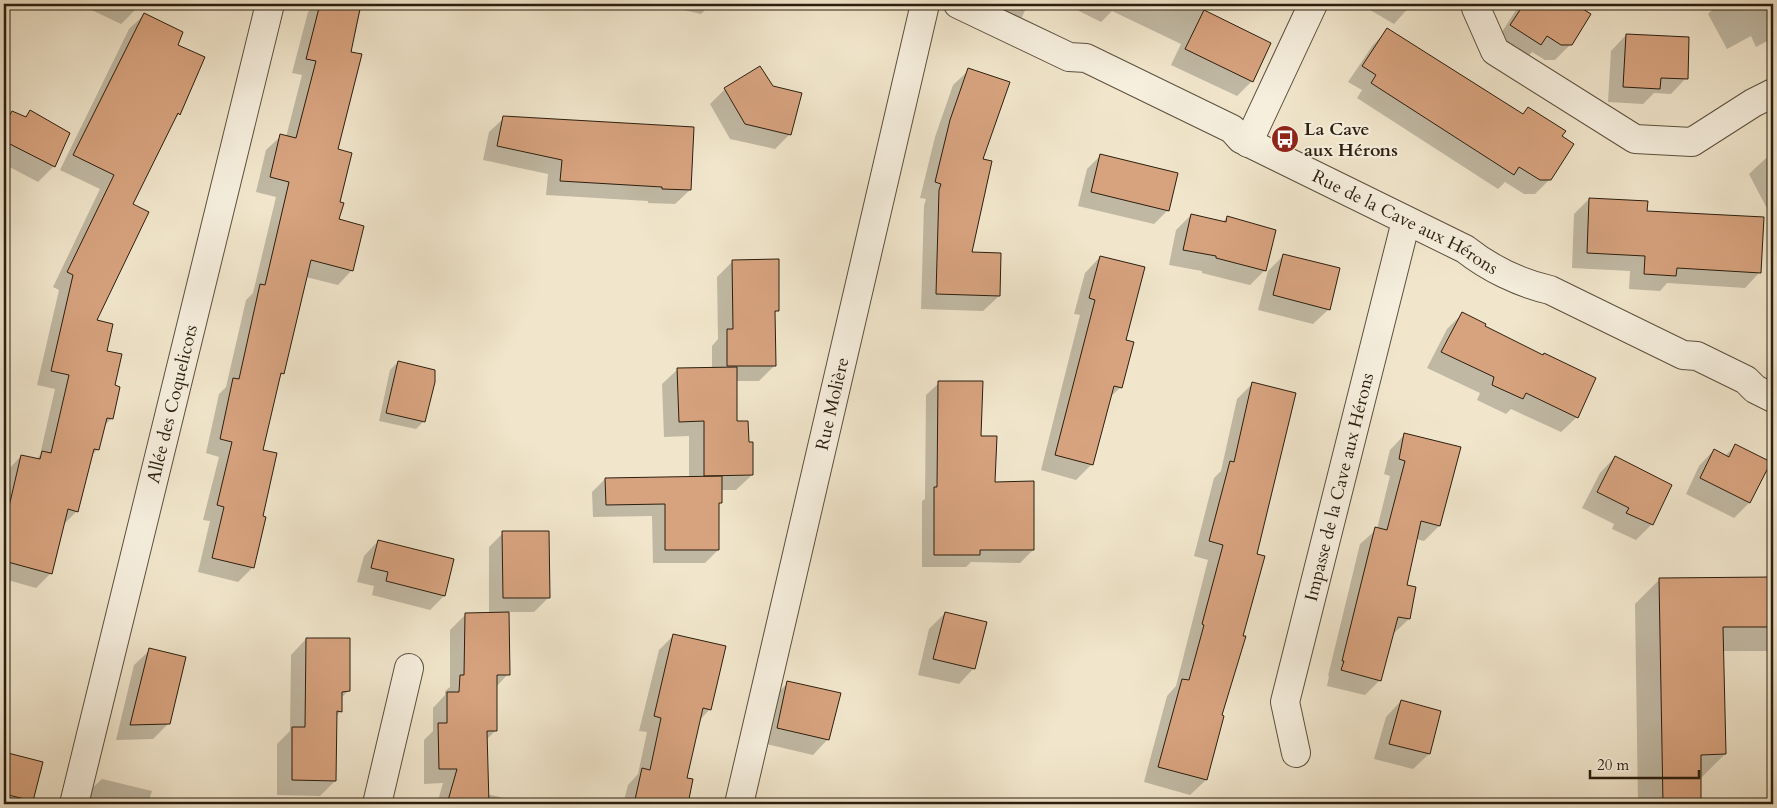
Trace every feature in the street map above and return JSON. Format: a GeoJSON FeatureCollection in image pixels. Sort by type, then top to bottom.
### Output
{"type":"FeatureCollection","features":[{"type":"Feature","properties":{"kind":"street","name":"Allée des Coquelicots"},"geometry":{"type":"LineString","coordinates":[[74,804],[270,4]]}},
{"type":"Feature","properties":{"kind":"street","name":"Rue Molière"},"geometry":{"type":"LineString","coordinates":[[738,804],[926,4]]}},
{"type":"Feature","properties":{"kind":"street","name":"Rue de la Cave aux Hérons"},"geometry":{"type":"LineString","coordinates":[[958,4],[1069,57],[1086,58],[1232,129],[1241,139],[1248,143],[1465,249],[1478,259],[1532,286],[1550,290],[1684,355],[1697,356],[1746,380],[1755,390],[1773,398]]}},
{"type":"Feature","properties":{"kind":"street"},"geometry":{"type":"LineString","coordinates":[[1248,143],[1312,4]]}},
{"type":"Feature","properties":{"kind":"street"},"geometry":{"type":"LineString","coordinates":[[1477,4],[1476,8],[1495,51],[1636,139],[1692,142],[1753,103],[1773,93]]}},
{"type":"Feature","properties":{"kind":"street","name":"Impasse de la Cave aux Hérons"},"geometry":{"type":"LineString","coordinates":[[1296,753],[1285,702],[1406,221]]}},
{"type":"Feature","properties":{"kind":"street"},"geometry":{"type":"LineString","coordinates":[[377,804],[409,668]]}},
{"type":"Feature","properties":{"kind":"building"},"geometry":{"type":"Polygon","coordinates":[[[320,4],[361,4],[351,52],[362,54],[338,149],[352,153],[340,202],[344,203],[339,219],[364,226],[353,271],[311,260],[284,374],[281,373],[263,450],[277,453],[263,516],[266,517],[254,568],[212,558],[224,507],[217,505],[232,442],[220,439],[233,378],[239,379],[260,284],[265,285],[289,182],[270,177],[280,134],[296,138],[316,61],[306,59],[320,4]]]}},
{"type":"Feature","properties":{"kind":"building"},"geometry":{"type":"Polygon","coordinates":[[[1524,4],[1575,4],[1591,14],[1572,45],[1561,45],[1547,36],[1541,45],[1510,25],[1524,4]]]}},
{"type":"Feature","properties":{"kind":"building"},"geometry":{"type":"Polygon","coordinates":[[[1204,10],[1271,43],[1253,82],[1185,49],[1204,10]]]}},
{"type":"Feature","properties":{"kind":"building"},"geometry":{"type":"Polygon","coordinates":[[[144,13],[183,32],[178,45],[205,57],[180,115],[178,113],[133,204],[149,212],[97,320],[113,324],[107,351],[122,354],[115,385],[120,387],[113,419],[107,418],[99,450],[94,449],[78,512],[68,509],[52,574],[4,561],[4,528],[21,455],[40,459],[42,451],[51,453],[69,375],[51,371],[73,275],[67,272],[114,175],[73,155],[144,13]]]}},
{"type":"Feature","properties":{"kind":"building"},"geometry":{"type":"Polygon","coordinates":[[[1387,28],[1523,114],[1528,107],[1566,131],[1562,136],[1574,144],[1551,180],[1540,180],[1519,167],[1514,175],[1371,83],[1376,75],[1362,66],[1387,28]]]}},
{"type":"Feature","properties":{"kind":"building"},"geometry":{"type":"Polygon","coordinates":[[[1626,34],[1689,37],[1688,79],[1661,78],[1660,89],[1623,87],[1626,34]]]}},
{"type":"Feature","properties":{"kind":"building"},"geometry":{"type":"Polygon","coordinates":[[[760,66],[773,86],[802,93],[791,135],[745,124],[724,88],[760,66]]]}},
{"type":"Feature","properties":{"kind":"building"},"geometry":{"type":"Polygon","coordinates":[[[968,68],[1010,82],[983,159],[992,161],[972,252],[1001,253],[1000,296],[936,294],[939,190],[941,184],[935,182],[950,120],[968,68]]]}},
{"type":"Feature","properties":{"kind":"building"},"geometry":{"type":"Polygon","coordinates":[[[30,110],[70,133],[55,167],[4,141],[4,125],[12,111],[26,117],[30,110]]]}},
{"type":"Feature","properties":{"kind":"building"},"geometry":{"type":"Polygon","coordinates":[[[503,116],[694,127],[691,190],[560,181],[562,160],[497,146],[503,116]]]}},
{"type":"Feature","properties":{"kind":"building"},"geometry":{"type":"Polygon","coordinates":[[[1100,154],[1178,173],[1169,211],[1091,192],[1100,154]]]}},
{"type":"Feature","properties":{"kind":"building"},"geometry":{"type":"Polygon","coordinates":[[[1589,198],[1648,201],[1647,211],[1764,217],[1761,273],[1677,268],[1676,276],[1644,274],[1645,256],[1587,253],[1589,198]]]}},
{"type":"Feature","properties":{"kind":"building"},"geometry":{"type":"Polygon","coordinates":[[[1191,214],[1226,222],[1227,216],[1276,230],[1266,271],[1216,258],[1216,256],[1183,250],[1191,214]]]}},
{"type":"Feature","properties":{"kind":"building"},"geometry":{"type":"Polygon","coordinates":[[[1283,254],[1340,268],[1330,310],[1273,295],[1283,254]]]}},
{"type":"Feature","properties":{"kind":"building"},"geometry":{"type":"Polygon","coordinates":[[[1100,256],[1145,267],[1126,340],[1134,342],[1122,388],[1114,386],[1093,465],[1055,455],[1095,300],[1089,298],[1100,256]]]}},
{"type":"Feature","properties":{"kind":"building"},"geometry":{"type":"Polygon","coordinates":[[[779,259],[779,311],[775,311],[776,366],[727,366],[727,329],[733,329],[732,260],[779,259]]]}},
{"type":"Feature","properties":{"kind":"building"},"geometry":{"type":"Polygon","coordinates":[[[1462,312],[1486,324],[1485,326],[1543,355],[1544,353],[1596,378],[1578,418],[1526,393],[1523,399],[1492,385],[1494,377],[1441,352],[1462,312]]]}},
{"type":"Feature","properties":{"kind":"building"},"geometry":{"type":"Polygon","coordinates":[[[398,361],[435,370],[435,382],[425,422],[386,413],[398,361]]]}},
{"type":"Feature","properties":{"kind":"building"},"geometry":{"type":"Polygon","coordinates":[[[737,367],[737,421],[748,421],[749,442],[753,442],[753,475],[704,476],[704,421],[679,422],[677,368],[737,367]]]}},
{"type":"Feature","properties":{"kind":"building"},"geometry":{"type":"Polygon","coordinates":[[[938,381],[983,381],[981,436],[997,436],[995,482],[1034,481],[1034,550],[980,550],[980,555],[934,555],[934,487],[937,487],[938,381]]]}},
{"type":"Feature","properties":{"kind":"building"},"geometry":{"type":"Polygon","coordinates":[[[1252,382],[1296,393],[1257,554],[1265,556],[1243,636],[1246,636],[1222,715],[1224,716],[1207,780],[1158,767],[1182,679],[1189,680],[1204,625],[1202,624],[1223,545],[1209,541],[1230,461],[1234,462],[1252,382]]]}},
{"type":"Feature","properties":{"kind":"building"},"geometry":{"type":"Polygon","coordinates":[[[1404,433],[1461,447],[1440,526],[1421,521],[1407,585],[1416,587],[1410,619],[1398,617],[1381,681],[1341,670],[1375,527],[1387,530],[1405,461],[1399,459],[1404,433]]]}},
{"type":"Feature","properties":{"kind":"building"},"geometry":{"type":"Polygon","coordinates":[[[1735,444],[1771,462],[1750,503],[1700,478],[1714,449],[1729,457],[1735,444]]]}},
{"type":"Feature","properties":{"kind":"building"},"geometry":{"type":"Polygon","coordinates":[[[1615,456],[1672,485],[1653,525],[1626,513],[1629,508],[1597,492],[1615,456]]]}},
{"type":"Feature","properties":{"kind":"building"},"geometry":{"type":"Polygon","coordinates":[[[722,476],[722,503],[719,503],[719,550],[665,550],[665,504],[606,505],[605,478],[722,476]]]}},
{"type":"Feature","properties":{"kind":"building"},"geometry":{"type":"Polygon","coordinates":[[[502,531],[549,531],[550,598],[503,598],[502,531]]]}},
{"type":"Feature","properties":{"kind":"building"},"geometry":{"type":"Polygon","coordinates":[[[378,540],[454,559],[445,596],[386,581],[388,572],[371,568],[378,540]]]}},
{"type":"Feature","properties":{"kind":"building"},"geometry":{"type":"Polygon","coordinates":[[[1773,577],[1773,627],[1723,627],[1726,754],[1701,755],[1701,804],[1663,804],[1659,578],[1773,577]]]}},
{"type":"Feature","properties":{"kind":"building"},"geometry":{"type":"Polygon","coordinates":[[[509,612],[510,675],[497,675],[497,731],[487,731],[489,804],[447,804],[457,769],[439,769],[438,723],[447,723],[447,692],[459,692],[460,675],[464,675],[465,613],[509,612]]]}},
{"type":"Feature","properties":{"kind":"building"},"geometry":{"type":"Polygon","coordinates":[[[945,612],[987,622],[975,669],[933,659],[945,612]]]}},
{"type":"Feature","properties":{"kind":"building"},"geometry":{"type":"Polygon","coordinates":[[[673,634],[726,646],[711,710],[703,708],[687,778],[693,779],[688,804],[634,804],[642,768],[650,770],[661,718],[654,716],[673,634]]]}},
{"type":"Feature","properties":{"kind":"building"},"geometry":{"type":"Polygon","coordinates":[[[306,638],[350,638],[350,691],[342,692],[342,712],[337,711],[336,781],[292,780],[292,727],[305,727],[306,638]]]}},
{"type":"Feature","properties":{"kind":"building"},"geometry":{"type":"Polygon","coordinates":[[[149,648],[186,657],[170,724],[130,725],[149,648]]]}},
{"type":"Feature","properties":{"kind":"building"},"geometry":{"type":"Polygon","coordinates":[[[787,681],[841,693],[829,740],[777,728],[787,681]]]}},
{"type":"Feature","properties":{"kind":"building"},"geometry":{"type":"Polygon","coordinates":[[[1401,700],[1441,711],[1430,754],[1389,744],[1401,700]]]}},
{"type":"Feature","properties":{"kind":"building"},"geometry":{"type":"Polygon","coordinates":[[[4,752],[43,762],[33,801],[4,794],[4,752]]]}},
{"type":"Feature","properties":{"kind":"place","name":"La Cave aux Hérons"},"geometry":{"type":"Point","coordinates":[1285,139]}}]}
